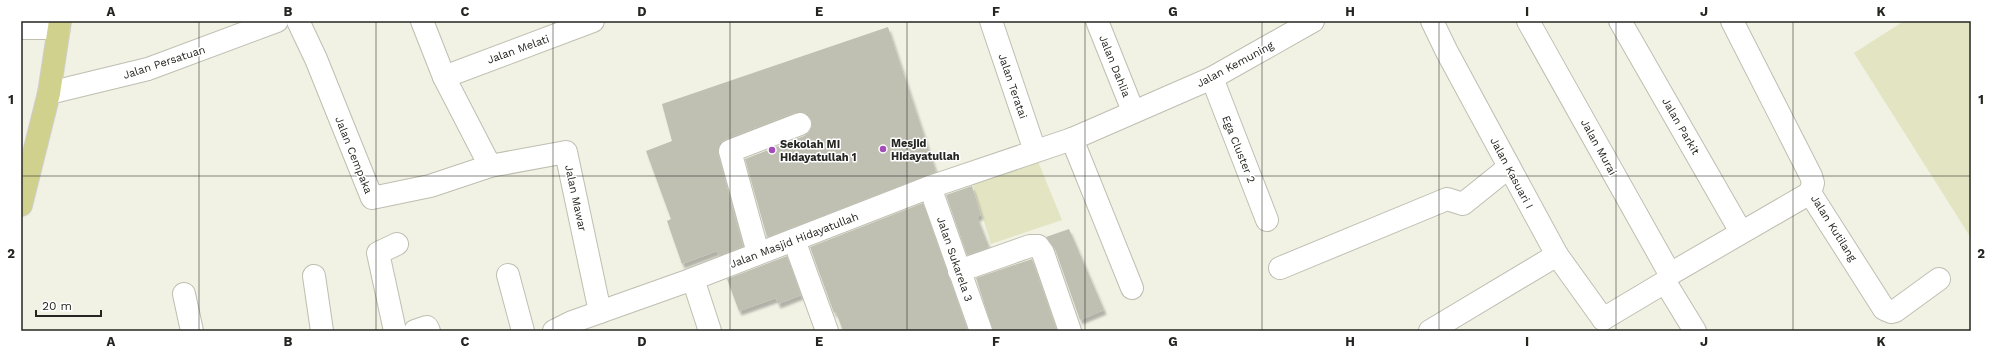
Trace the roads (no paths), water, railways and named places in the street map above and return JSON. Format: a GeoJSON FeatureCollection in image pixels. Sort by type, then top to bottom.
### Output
{"type":"FeatureCollection","features":[{"type":"Feature","properties":{"kind":"main road"},"geometry":{"type":"LineString","coordinates":[[21,205],[49,93],[59,25]]}},
{"type":"Feature","properties":{"kind":"street","name":"Jalan Persatuan"},"geometry":{"type":"LineString","coordinates":[[49,93],[148,69],[277,21]]}},
{"type":"Feature","properties":{"kind":"street","name":"Jalan Cempaka"},"geometry":{"type":"LineString","coordinates":[[298,21],[316,59],[372,198],[430,186],[490,166]]}},
{"type":"Feature","properties":{"kind":"street"},"geometry":{"type":"LineString","coordinates":[[422,21],[444,77],[490,166]]}},
{"type":"Feature","properties":{"kind":"street","name":"Jalan Melati"},"geometry":{"type":"LineString","coordinates":[[444,77],[593,21]]}},
{"type":"Feature","properties":{"kind":"street","name":"Jalan Teratai"},"geometry":{"type":"LineString","coordinates":[[991,21],[1035,151]]}},
{"type":"Feature","properties":{"kind":"street","name":"Jalan Dahlia"},"geometry":{"type":"LineString","coordinates":[[1097,21],[1133,111]]}},
{"type":"Feature","properties":{"kind":"street","name":"Jalan Kemuning"},"geometry":{"type":"LineString","coordinates":[[1072,139],[1133,111],[1212,78],[1313,21]]}},
{"type":"Feature","properties":{"kind":"street","name":"Jalan Kasuari I"},"geometry":{"type":"LineString","coordinates":[[1432,21],[1557,255],[1602,325]]}},
{"type":"Feature","properties":{"kind":"street","name":"Jalan Murai"},"geometry":{"type":"LineString","coordinates":[[1528,21],[1695,331]]}},
{"type":"Feature","properties":{"kind":"street","name":"Jalan Parkit"},"geometry":{"type":"LineString","coordinates":[[1620,21],[1742,232]]}},
{"type":"Feature","properties":{"kind":"street","name":"Jalan Kutilang"},"geometry":{"type":"LineString","coordinates":[[1737,23],[1811,176],[1813,183],[1810,193],[1884,309],[1891,312],[1895,311],[1938,279]]}},
{"type":"Feature","properties":{"kind":"street"},"geometry":{"type":"LineString","coordinates":[[21,28],[59,25]]}},
{"type":"Feature","properties":{"kind":"street","name":"Ega Cluster 2"},"geometry":{"type":"LineString","coordinates":[[1212,78],[1267,220]]}},
{"type":"Feature","properties":{"kind":"street"},"geometry":{"type":"LineString","coordinates":[[758,253],[730,151],[800,124]]}},
{"type":"Feature","properties":{"kind":"street"},"geometry":{"type":"LineString","coordinates":[[1072,139],[1132,288]]}},
{"type":"Feature","properties":{"kind":"street","name":"Jalan Masjid Hidayatullah"},"geometry":{"type":"LineString","coordinates":[[554,331],[572,322],[693,279],[930,187],[1072,139]]}},
{"type":"Feature","properties":{"kind":"street","name":"Jalan Mawar"},"geometry":{"type":"LineString","coordinates":[[490,166],[566,152],[600,312]]}},
{"type":"Feature","properties":{"kind":"street"},"geometry":{"type":"LineString","coordinates":[[1280,268],[1447,199],[1463,204],[1509,167]]}},
{"type":"Feature","properties":{"kind":"street","name":"Jalan Sukarela 3"},"geometry":{"type":"LineString","coordinates":[[930,187],[981,331]]}},
{"type":"Feature","properties":{"kind":"street"},"geometry":{"type":"LineString","coordinates":[[1602,325],[1667,278],[1742,232],[1810,193]]}},
{"type":"Feature","properties":{"kind":"street"},"geometry":{"type":"LineString","coordinates":[[794,240],[827,331]]}},
{"type":"Feature","properties":{"kind":"street"},"geometry":{"type":"LineString","coordinates":[[395,331],[378,253],[397,244]]}},
{"type":"Feature","properties":{"kind":"street"},"geometry":{"type":"LineString","coordinates":[[959,271],[1030,246],[1038,246],[1043,253],[1070,331]]}},
{"type":"Feature","properties":{"kind":"street"},"geometry":{"type":"LineString","coordinates":[[1430,331],[1557,255]]}},
{"type":"Feature","properties":{"kind":"street"},"geometry":{"type":"LineString","coordinates":[[508,275],[523,331]]}},
{"type":"Feature","properties":{"kind":"street"},"geometry":{"type":"LineString","coordinates":[[314,276],[322,331]]}},
{"type":"Feature","properties":{"kind":"street"},"geometry":{"type":"LineString","coordinates":[[693,279],[710,331]]}},
{"type":"Feature","properties":{"kind":"street"},"geometry":{"type":"LineString","coordinates":[[184,294],[192,331]]}},
{"type":"Feature","properties":{"kind":"street"},"geometry":{"type":"LineString","coordinates":[[415,331],[427,328],[428,331]]}},
{"type":"Feature","properties":{"kind":"place","name":"Mesjid Hidayatullah"},"geometry":{"type":"Point","coordinates":[883,149]}},
{"type":"Feature","properties":{"kind":"place","name":"Sekolah MI Hidayatullah 1"},"geometry":{"type":"Point","coordinates":[772,150]}}]}
